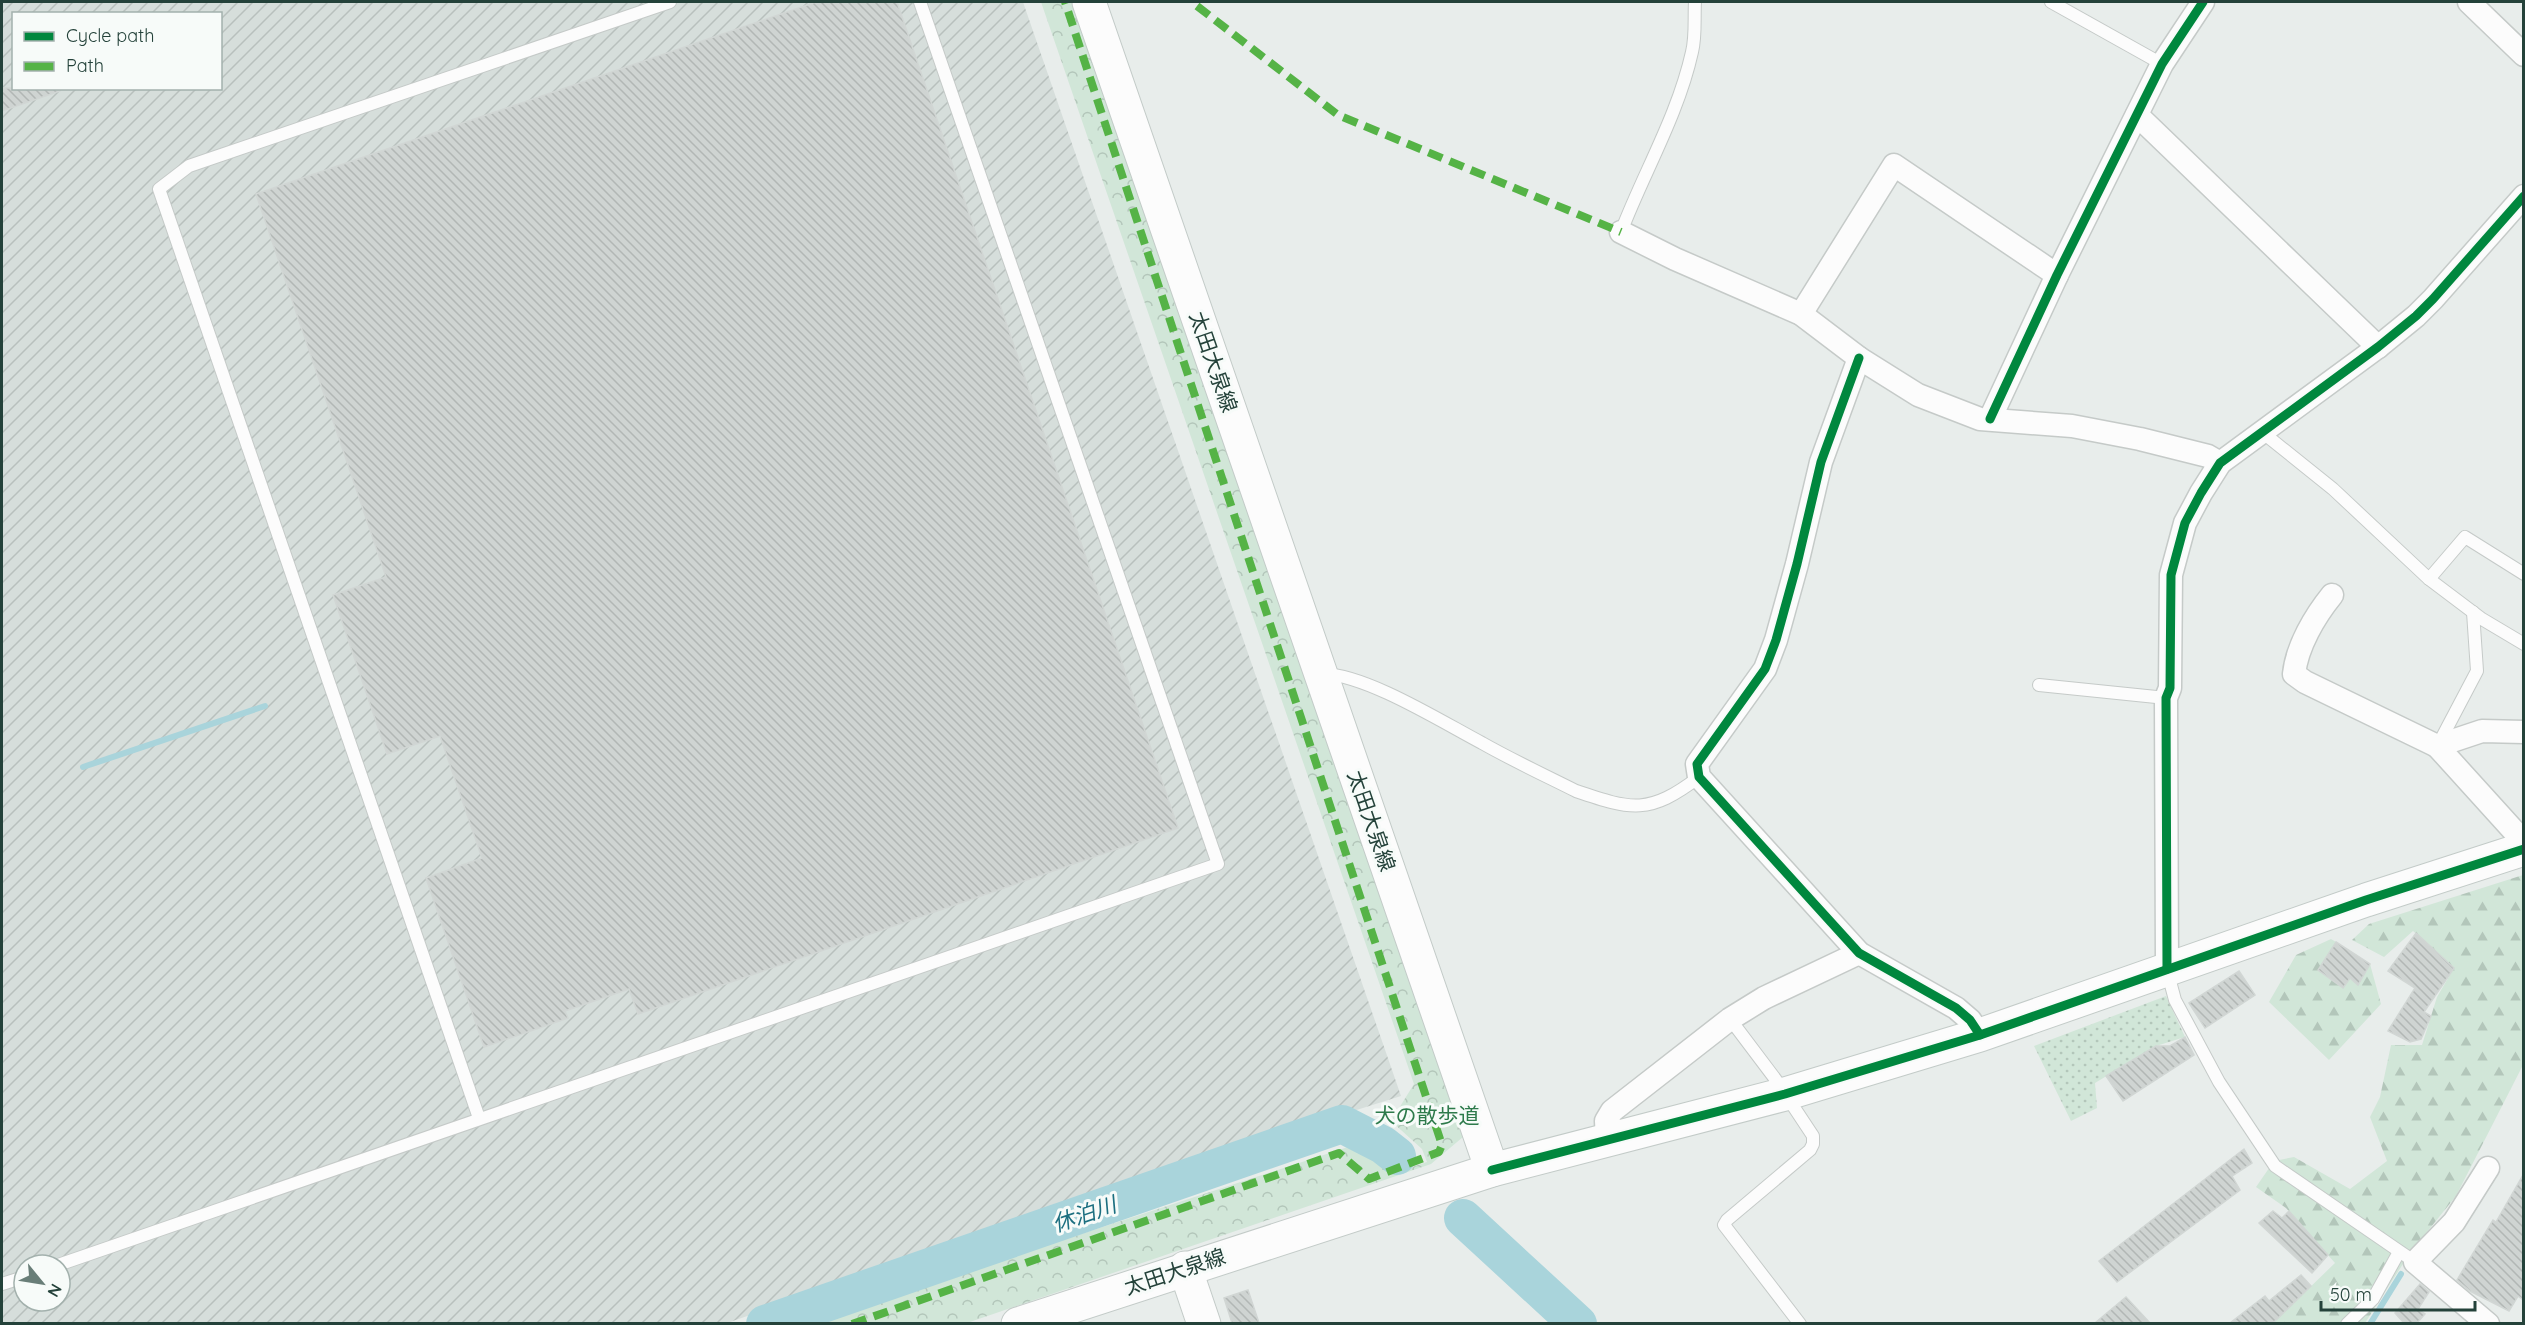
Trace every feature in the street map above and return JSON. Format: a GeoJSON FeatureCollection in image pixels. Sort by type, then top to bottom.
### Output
{"type":"FeatureCollection","features":[{"type":"Feature","properties":{"kind":"main road","name":"太田大泉線"},"geometry":{"type":"LineString","coordinates":[[1018,1323],[1492,1170],[1089,2]]}},
{"type":"Feature","properties":{"kind":"main road"},"geometry":{"type":"LineString","coordinates":[[1492,1170],[1785,1094],[1980,1035],[2167,969],[2523,849]]}},
{"type":"Feature","properties":{"kind":"main road"},"geometry":{"type":"LineString","coordinates":[[1185,1268],[1204,1323]]}},
{"type":"Feature","properties":{"kind":"street"},"geometry":{"type":"LineString","coordinates":[[1990,419],[2057,275],[2162,64],[2203,2]]}},
{"type":"Feature","properties":{"kind":"street"},"geometry":{"type":"LineString","coordinates":[[2469,2],[2520,43]]}},
{"type":"Feature","properties":{"kind":"street"},"geometry":{"type":"LineString","coordinates":[[2137,115],[2378,347]]}},
{"type":"Feature","properties":{"kind":"street"},"geometry":{"type":"LineString","coordinates":[[1801,314],[1894,165],[2057,275]]}},
{"type":"Feature","properties":{"kind":"street"},"geometry":{"type":"LineString","coordinates":[[2167,969],[2166,698],[2169,688],[2171,574],[2185,523],[2220,463],[2378,347],[2433,299],[2523,196]]}},
{"type":"Feature","properties":{"kind":"street"},"geometry":{"type":"LineString","coordinates":[[1621,232],[1675,259],[1801,314],[1859,358],[1918,395],[1980,419],[2072,426],[2140,439],[2208,456],[2220,463]]}},
{"type":"Feature","properties":{"kind":"street"},"geometry":{"type":"LineString","coordinates":[[1859,358],[1821,462],[1797,564],[1765,669],[1697,764],[1699,777],[1859,953],[1956,1008],[1970,1020],[1980,1035]]}},
{"type":"Feature","properties":{"kind":"street"},"geometry":{"type":"LineString","coordinates":[[2332,595],[2319,611],[2295,662],[2294,674],[2305,682],[2437,746],[2523,842]]}},
{"type":"Feature","properties":{"kind":"street"},"geometry":{"type":"LineString","coordinates":[[2437,746],[2482,731],[2523,732]]}},
{"type":"Feature","properties":{"kind":"street"},"geometry":{"type":"LineString","coordinates":[[1607,1140],[1606,1121],[1612,1111],[1730,1019],[1764,998],[1859,953]]}},
{"type":"Feature","properties":{"kind":"street"},"geometry":{"type":"LineString","coordinates":[[2488,1168],[2454,1222],[2407,1257],[2488,1323]]}},
{"type":"Feature","properties":{"kind":"lane"},"geometry":{"type":"LineString","coordinates":[[479,1118],[159,189],[189,166],[670,2]]}},
{"type":"Feature","properties":{"kind":"lane"},"geometry":{"type":"LineString","coordinates":[[72,1260],[1218,864],[920,2]]}},
{"type":"Feature","properties":{"kind":"lane"},"geometry":{"type":"LineString","coordinates":[[1621,232],[1638,188],[1675,111],[1693,50],[1695,2]]}},
{"type":"Feature","properties":{"kind":"lane"},"geometry":{"type":"LineString","coordinates":[[2052,2],[2162,64]]}},
{"type":"Feature","properties":{"kind":"lane"},"geometry":{"type":"LineString","coordinates":[[2262,432],[2333,489],[2429,579],[2473,612],[2523,644]]}},
{"type":"Feature","properties":{"kind":"lane"},"geometry":{"type":"LineString","coordinates":[[2429,579],[2465,537],[2523,574]]}},
{"type":"Feature","properties":{"kind":"lane"},"geometry":{"type":"LineString","coordinates":[[2437,746],[2477,671],[2473,612]]}},
{"type":"Feature","properties":{"kind":"lane"},"geometry":{"type":"LineString","coordinates":[[1320,674],[1335,674],[1356,680],[1409,704],[1575,791],[1605,801],[1632,806],[1655,803],[1674,796],[1699,777]]}},
{"type":"Feature","properties":{"kind":"lane"},"geometry":{"type":"LineString","coordinates":[[2039,685],[2166,698]]}},
{"type":"Feature","properties":{"kind":"lane"},"geometry":{"type":"LineString","coordinates":[[2167,969],[2175,1000],[2219,1082],[2275,1166],[2407,1257],[2373,1299],[2347,1323]]}},
{"type":"Feature","properties":{"kind":"lane"},"geometry":{"type":"LineString","coordinates":[[1730,1019],[1813,1136],[1814,1144],[1810,1150],[1727,1220],[1725,1225],[1800,1323]]}},
{"type":"Feature","properties":{"kind":"shaded area"},"geometry":{"type":"Polygon","coordinates":[[[2,2],[1023,2],[1401,1096],[1191,1162],[727,1323],[2,1324],[2,2]]]}},
{"type":"Feature","properties":{"kind":"green space","name":"犬の散歩道"},"geometry":{"type":"Polygon","coordinates":[[[1041,2],[1073,2],[1463,1137],[1431,1164],[967,1323],[805,1324],[1354,1145],[1375,1154],[1400,1171],[1427,1162],[1422,1149],[1391,1121],[1414,1084],[1041,2]]]}},
{"type":"Feature","properties":{"kind":"green space"},"geometry":{"type":"Polygon","coordinates":[[[2523,875],[2523,1065],[2456,1196],[2410,1253],[2365,1323],[2273,1323],[2335,1263],[2286,1208],[2256,1187],[2274,1161],[2294,1157],[2350,1189],[2387,1161],[2370,1117],[2380,1097],[2391,1045],[2422,1045],[2437,997],[2454,968],[2413,931],[2384,957],[2352,940],[2369,924],[2523,875]]]}},
{"type":"Feature","properties":{"kind":"green space"},"geometry":{"type":"Polygon","coordinates":[[[2331,939],[2336,942],[2318,970],[2343,988],[2350,978],[2358,985],[2370,964],[2381,1004],[2329,1060],[2269,1002],[2296,955],[2331,939]]]}},
{"type":"Feature","properties":{"kind":"green space"},"geometry":{"type":"Polygon","coordinates":[[[2166,996],[2185,1037],[2156,1046],[2095,1083],[2097,1108],[2071,1121],[2034,1046],[2166,996]]]}},
{"type":"Feature","properties":{"kind":"building"},"geometry":{"type":"Polygon","coordinates":[[[816,2],[897,2],[1178,828],[638,1014],[629,989],[565,1011],[568,1018],[484,1047],[426,878],[482,858],[440,736],[387,754],[333,595],[386,577],[256,194],[816,2]]]}},
{"type":"Feature","properties":{"kind":"building"},"geometry":{"type":"Polygon","coordinates":[[[2,88],[60,90],[60,91],[2,111],[2,88]]]}},
{"type":"Feature","properties":{"kind":"building"},"geometry":{"type":"Polygon","coordinates":[[[2416,933],[2454,968],[2424,1012],[2431,1016],[2421,1039],[2410,1042],[2388,1031],[2415,988],[2388,971],[2416,933]]]}},
{"type":"Feature","properties":{"kind":"building"},"geometry":{"type":"Polygon","coordinates":[[[2336,942],[2370,964],[2358,985],[2350,978],[2343,988],[2318,970],[2336,942]]]}},
{"type":"Feature","properties":{"kind":"building"},"geometry":{"type":"Polygon","coordinates":[[[2239,971],[2255,995],[2205,1028],[2189,1003],[2239,971]]]}},
{"type":"Feature","properties":{"kind":"building"},"geometry":{"type":"Polygon","coordinates":[[[2185,1037],[2194,1055],[2123,1101],[2106,1076],[2156,1046],[2170,1046],[2185,1037]]]}},
{"type":"Feature","properties":{"kind":"building"},"geometry":{"type":"Polygon","coordinates":[[[2244,1149],[2252,1163],[2232,1176],[2240,1190],[2117,1282],[2099,1261],[2244,1149]]]}},
{"type":"Feature","properties":{"kind":"building"},"geometry":{"type":"Polygon","coordinates":[[[2523,1175],[2523,1300],[2518,1296],[2509,1311],[2470,1291],[2457,1280],[2493,1220],[2496,1222],[2523,1175]]]}},
{"type":"Feature","properties":{"kind":"building"},"geometry":{"type":"Polygon","coordinates":[[[2273,1211],[2282,1218],[2289,1211],[2328,1255],[2312,1273],[2259,1223],[2273,1211]]]}},
{"type":"Feature","properties":{"kind":"building"},"geometry":{"type":"Polygon","coordinates":[[[2301,1275],[2311,1286],[2273,1323],[2230,1323],[2265,1296],[2269,1301],[2301,1275]]]}},
{"type":"Feature","properties":{"kind":"building"},"geometry":{"type":"Polygon","coordinates":[[[2420,1284],[2429,1292],[2418,1309],[2425,1314],[2417,1323],[2404,1323],[2395,1313],[2420,1284]]]}},
{"type":"Feature","properties":{"kind":"building"},"geometry":{"type":"Polygon","coordinates":[[[1248,1290],[1259,1323],[1232,1323],[1224,1298],[1248,1290]]]}},
{"type":"Feature","properties":{"kind":"building"},"geometry":{"type":"Polygon","coordinates":[[[2126,1297],[2150,1323],[2095,1323],[2126,1297]]]}},
{"type":"Feature","properties":{"kind":"waterway"},"geometry":{"type":"LineString","coordinates":[[83,767],[265,706]]}},
{"type":"Feature","properties":{"kind":"waterway","name":"休泊川"},"geometry":{"type":"LineString","coordinates":[[765,1324],[1342,1124],[1383,1145],[1397,1156]]}},
{"type":"Feature","properties":{"kind":"waterway","name":"休泊川"},"geometry":{"type":"LineString","coordinates":[[1463,1218],[1578,1324]]}},
{"type":"Feature","properties":{"kind":"waterway"},"geometry":{"type":"LineString","coordinates":[[2370,1324],[2401,1274]]}},
{"type":"Feature","properties":{"kind":"marked path"},"geometry":{"type":"LineString","coordinates":[[852,1324],[1339,1153],[1369,1179],[1439,1152],[1442,1145],[1065,2]]}},
{"type":"Feature","properties":{"kind":"marked path"},"geometry":{"type":"LineString","coordinates":[[1197,6],[1338,115],[1621,232]]}},
{"type":"Feature","properties":{"kind":"cycle path"},"geometry":{"type":"LineString","coordinates":[[1990,419],[2057,275],[2162,64],[2203,2]]}},
{"type":"Feature","properties":{"kind":"cycle path"},"geometry":{"type":"LineString","coordinates":[[2167,969],[2166,698],[2170,688],[2171,575],[2185,523],[2220,463],[2378,347],[2416,316],[2524,196]]}},
{"type":"Feature","properties":{"kind":"cycle path"},"geometry":{"type":"LineString","coordinates":[[1859,358],[1821,462],[1797,564],[1776,640],[1765,669],[1697,764],[1699,777],[1859,953],[1956,1008],[1970,1020],[1980,1035]]}},
{"type":"Feature","properties":{"kind":"cycle path"},"geometry":{"type":"LineString","coordinates":[[1492,1170],[1785,1094],[1980,1035],[2366,900],[2524,849]]}}]}
